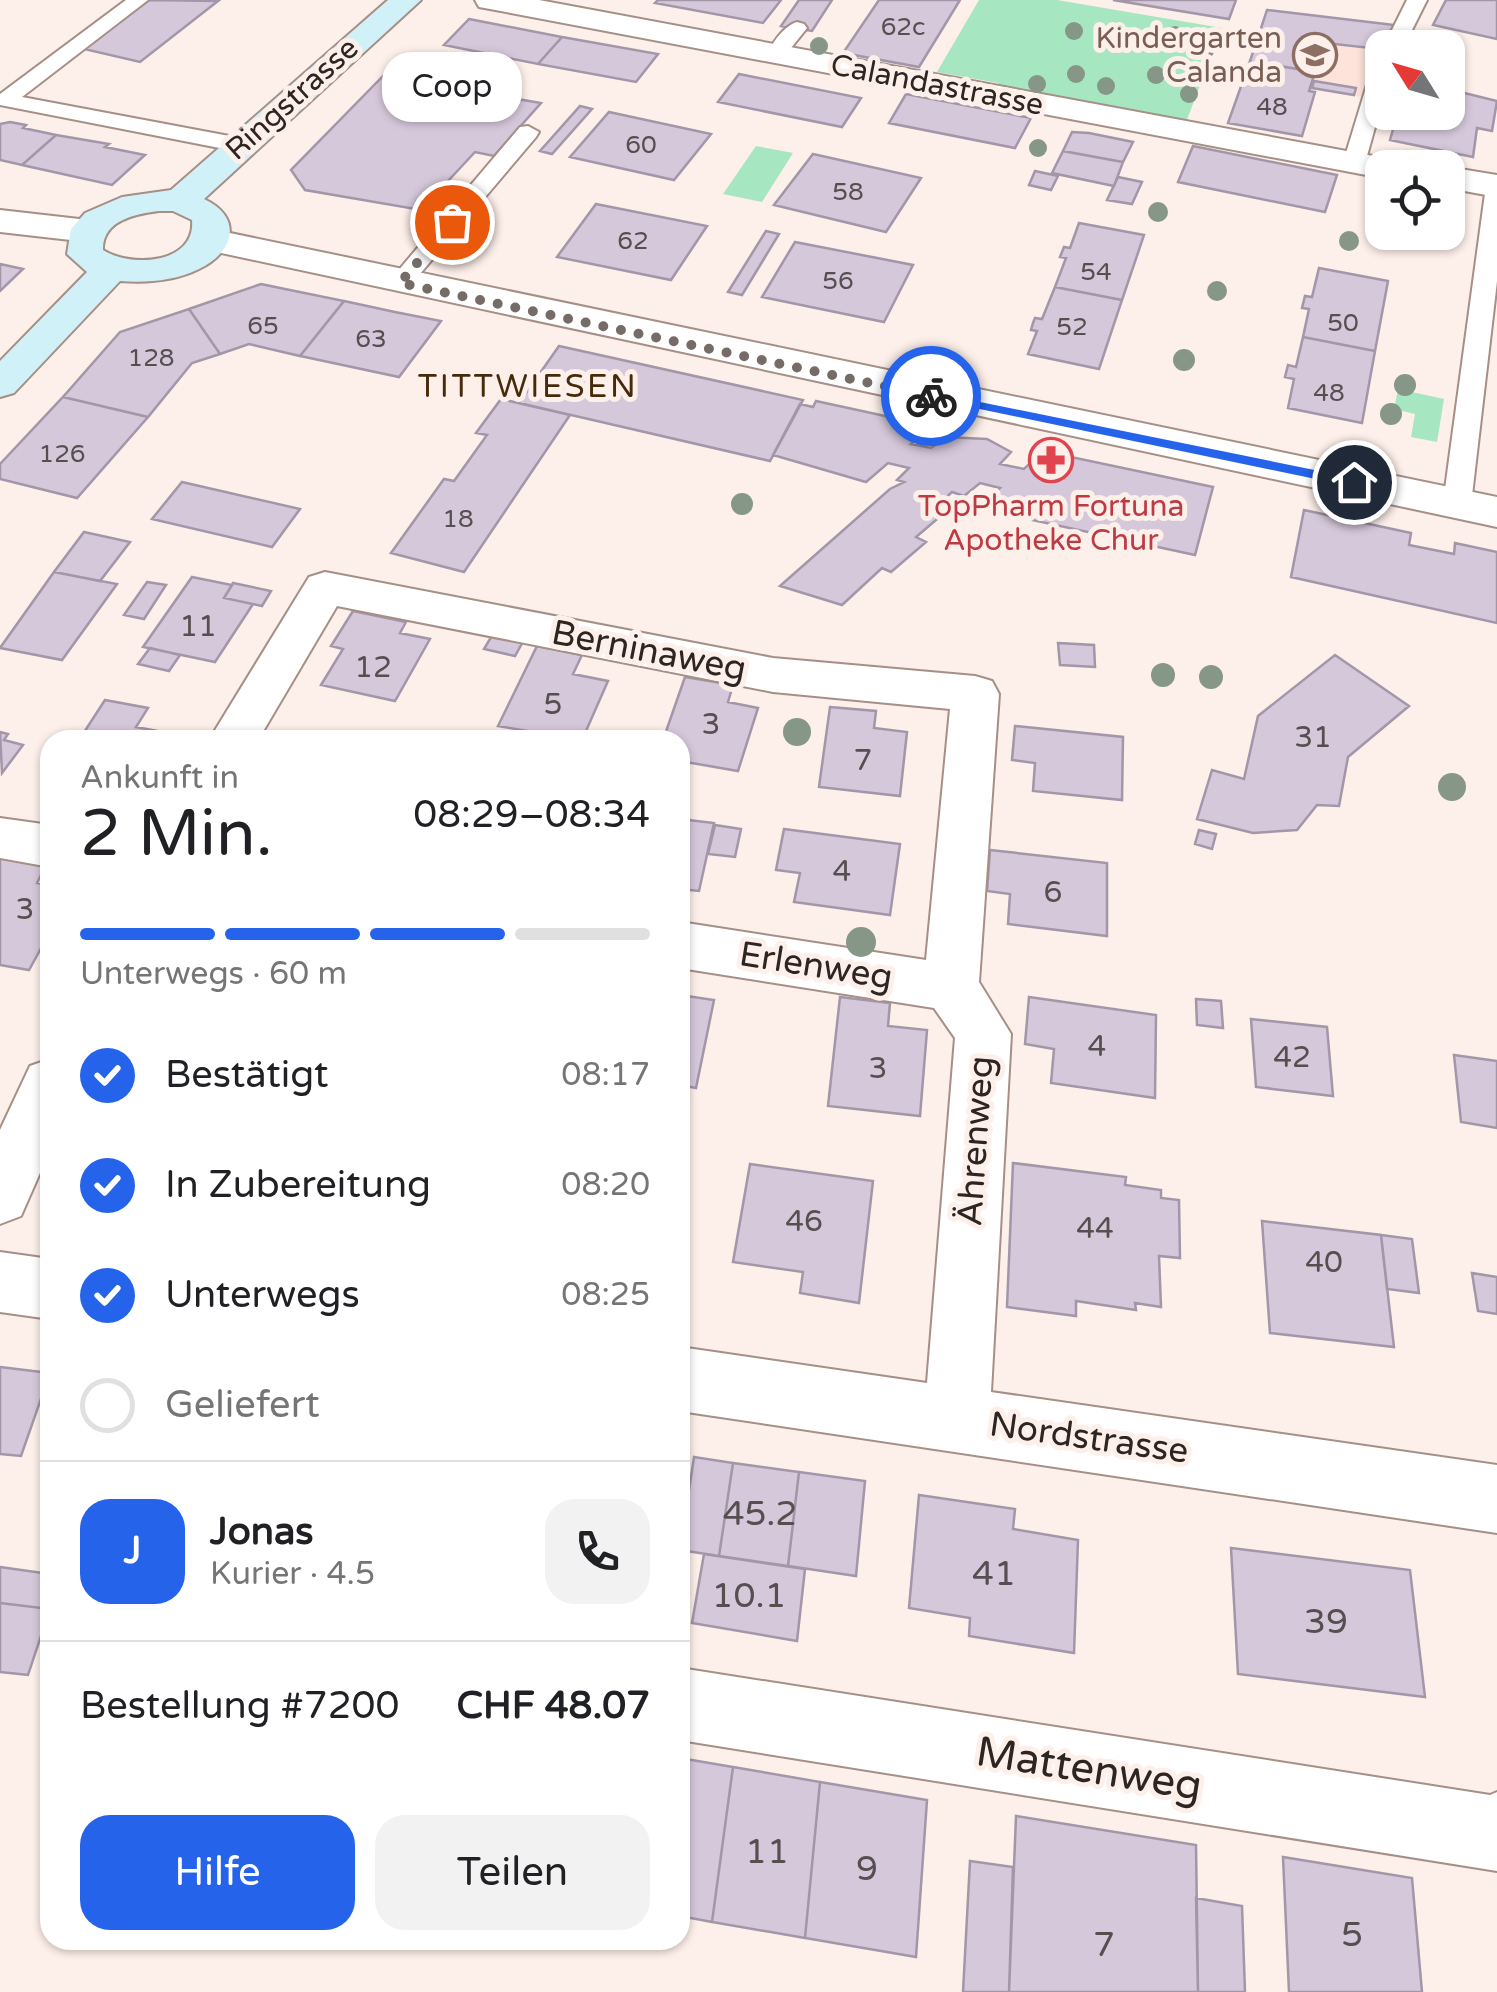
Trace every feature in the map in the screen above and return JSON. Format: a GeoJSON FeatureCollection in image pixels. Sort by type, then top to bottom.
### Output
{"type":"FeatureCollection","features":[{"type":"Feature","properties":{"kind":"main road","name":"Ringstrasse"},"geometry":{"type":"LineString","coordinates":[[180,201],[406,0]]}},
{"type":"Feature","properties":{"kind":"main road"},"geometry":{"type":"LineString","coordinates":[[148,201],[180,201],[210,216],[214,227],[211,240],[199,253],[168,267],[132,273],[109,270],[86,254],[83,242],[88,231],[116,209],[148,201]]}},
{"type":"Feature","properties":{"kind":"main road"},"geometry":{"type":"LineString","coordinates":[[0,384],[109,270]]}},
{"type":"Feature","properties":{"kind":"street","name":"Calandastrasse"},"geometry":{"type":"LineString","coordinates":[[490,0],[786,41],[1365,164]]}},
{"type":"Feature","properties":{"kind":"street"},"geometry":{"type":"LineString","coordinates":[[1465,181],[1497,186]]}},
{"type":"Feature","properties":{"kind":"street"},"geometry":{"type":"LineString","coordinates":[[0,220],[88,231]]}},
{"type":"Feature","properties":{"kind":"street"},"geometry":{"type":"LineString","coordinates":[[211,240],[1497,512]]}},
{"type":"Feature","properties":{"kind":"street","name":"Berninaweg"},"geometry":{"type":"LineString","coordinates":[[239,730],[325,588],[773,675],[976,694],[951,987]]}},
{"type":"Feature","properties":{"kind":"street"},"geometry":{"type":"LineString","coordinates":[[0,838],[40,844]]}},
{"type":"Feature","properties":{"kind":"street","name":"Erlenweg"},"geometry":{"type":"LineString","coordinates":[[690,947],[951,987]]}},
{"type":"Feature","properties":{"kind":"street","name":"Ährenweg"},"geometry":{"type":"LineString","coordinates":[[951,987],[983,1034],[957,1418]]}},
{"type":"Feature","properties":{"kind":"street"},"geometry":{"type":"LineString","coordinates":[[0,1196],[40,1106]]}},
{"type":"Feature","properties":{"kind":"street"},"geometry":{"type":"LineString","coordinates":[[0,1282],[40,1288]]}},
{"type":"Feature","properties":{"kind":"street","name":"Nordstrasse"},"geometry":{"type":"LineString","coordinates":[[690,1380],[957,1418],[1496,1511]]}},
{"type":"Feature","properties":{"kind":"street","name":"Mattenweg"},"geometry":{"type":"LineString","coordinates":[[690,1706],[1456,1828],[1495,1834],[1497,1830]]}},
{"type":"Feature","properties":{"kind":"lane"},"geometry":{"type":"LineString","coordinates":[[138,0],[5,100],[240,145]]}},
{"type":"Feature","properties":{"kind":"lane"},"geometry":{"type":"LineString","coordinates":[[1402,30],[1417,0]]}},
{"type":"Feature","properties":{"kind":"lane"},"geometry":{"type":"LineString","coordinates":[[400,283],[528,132]]}},
{"type":"Feature","properties":{"kind":"lane"},"geometry":{"type":"LineString","coordinates":[[1457,504],[1497,186]]}},
{"type":"Feature","properties":{"kind":"shaded area","name":"Kindergarten Calanda"},"geometry":{"type":"Polygon","coordinates":[[[1267,10],[1394,25],[1391,30],[1365,30],[1363,97],[1310,88],[1314,72],[1250,61],[1267,10]]]}},
{"type":"Feature","properties":{"kind":"green space"},"geometry":{"type":"Polygon","coordinates":[[[979,0],[1057,0],[1222,28],[1186,122],[997,88],[998,83],[937,72],[979,0]]]}},
{"type":"Feature","properties":{"kind":"green space"},"geometry":{"type":"Polygon","coordinates":[[[756,146],[793,153],[762,202],[723,194],[756,146]]]}},
{"type":"Feature","properties":{"kind":"green space"},"geometry":{"type":"Polygon","coordinates":[[[1398,389],[1444,399],[1437,442],[1411,437],[1415,414],[1394,409],[1398,389]]]}},
{"type":"Feature","properties":{"kind":"building"},"geometry":{"type":"Polygon","coordinates":[[[149,0],[218,1],[140,62],[84,49],[149,0]]]}},
{"type":"Feature","properties":{"kind":"building"},"geometry":{"type":"Polygon","coordinates":[[[781,0],[763,23],[655,3],[781,0]]]}},
{"type":"Feature","properties":{"kind":"building"},"geometry":{"type":"Polygon","coordinates":[[[799,0],[832,0],[812,31],[781,26],[799,0]]]}},
{"type":"Feature","properties":{"kind":"building"},"geometry":{"type":"Polygon","coordinates":[[[879,0],[960,0],[919,67],[843,53],[879,0]]]}},
{"type":"Feature","properties":{"kind":"building"},"geometry":{"type":"Polygon","coordinates":[[[1113,0],[1236,0],[1229,19],[1113,0]]]}},
{"type":"Feature","properties":{"kind":"building"},"geometry":{"type":"Polygon","coordinates":[[[1446,0],[1497,0],[1497,39],[1433,25],[1446,0]]]}},
{"type":"Feature","properties":{"kind":"building","name":"Kindergarten Calanda"},"geometry":{"type":"Polygon","coordinates":[[[1267,10],[1394,25],[1391,30],[1365,30],[1365,47],[1326,43],[1315,72],[1250,61],[1267,10]]]}},
{"type":"Feature","properties":{"kind":"building"},"geometry":{"type":"Polygon","coordinates":[[[469,19],[562,37],[538,64],[444,45],[469,19]]]}},
{"type":"Feature","properties":{"kind":"building"},"geometry":{"type":"Polygon","coordinates":[[[562,37],[658,54],[636,82],[538,64],[562,37]]]}},
{"type":"Feature","properties":{"kind":"building"},"geometry":{"type":"Polygon","coordinates":[[[1250,61],[1315,72],[1309,91],[1315,92],[1302,136],[1228,123],[1250,61]]]}},
{"type":"Feature","properties":{"kind":"building"},"geometry":{"type":"Polygon","coordinates":[[[739,74],[861,98],[842,127],[718,102],[739,74]]]}},
{"type":"Feature","properties":{"kind":"building"},"geometry":{"type":"Polygon","coordinates":[[[383,76],[541,103],[494,156],[475,152],[421,210],[305,190],[291,170],[383,76]]]}},
{"type":"Feature","properties":{"kind":"building"},"geometry":{"type":"Polygon","coordinates":[[[1314,81],[1356,88],[1354,95],[1312,88],[1314,81]]]}},
{"type":"Feature","properties":{"kind":"building"},"geometry":{"type":"Polygon","coordinates":[[[1465,93],[1497,101],[1492,131],[1477,128],[1473,157],[1465,155],[1465,150],[1439,150],[1390,140],[1393,130],[1465,130],[1465,93]]]}},
{"type":"Feature","properties":{"kind":"building"},"geometry":{"type":"Polygon","coordinates":[[[906,94],[1031,118],[1015,148],[889,123],[906,94]]]}},
{"type":"Feature","properties":{"kind":"building"},"geometry":{"type":"Polygon","coordinates":[[[580,106],[592,109],[552,154],[540,151],[580,106]]]}},
{"type":"Feature","properties":{"kind":"building"},"geometry":{"type":"Polygon","coordinates":[[[609,112],[711,134],[674,180],[570,157],[609,112]]]}},
{"type":"Feature","properties":{"kind":"building"},"geometry":{"type":"Polygon","coordinates":[[[10,122],[56,135],[22,165],[0,160],[0,124],[10,122]]]}},
{"type":"Feature","properties":{"kind":"building"},"geometry":{"type":"Polygon","coordinates":[[[1072,132],[1133,142],[1123,162],[1063,151],[1072,132]]]}},
{"type":"Feature","properties":{"kind":"building"},"geometry":{"type":"Polygon","coordinates":[[[56,135],[145,155],[112,185],[22,165],[56,135]]]}},
{"type":"Feature","properties":{"kind":"building"},"geometry":{"type":"Polygon","coordinates":[[[1193,146],[1337,175],[1325,212],[1178,182],[1193,146]]]}},
{"type":"Feature","properties":{"kind":"building"},"geometry":{"type":"Polygon","coordinates":[[[1063,151],[1123,162],[1114,186],[1052,173],[1063,151]]]}},
{"type":"Feature","properties":{"kind":"building"},"geometry":{"type":"Polygon","coordinates":[[[813,154],[921,178],[886,232],[774,205],[813,154]]]}},
{"type":"Feature","properties":{"kind":"building"},"geometry":{"type":"Polygon","coordinates":[[[1035,171],[1058,176],[1051,190],[1029,185],[1035,171]]]}},
{"type":"Feature","properties":{"kind":"building"},"geometry":{"type":"Polygon","coordinates":[[[1118,177],[1142,182],[1132,204],[1107,200],[1118,177]]]}},
{"type":"Feature","properties":{"kind":"building"},"geometry":{"type":"Polygon","coordinates":[[[596,204],[707,226],[671,280],[557,257],[596,204]]]}},
{"type":"Feature","properties":{"kind":"building"},"geometry":{"type":"Polygon","coordinates":[[[1079,223],[1144,235],[1122,300],[1055,287],[1066,258],[1060,257],[1064,247],[1070,248],[1079,223]]]}},
{"type":"Feature","properties":{"kind":"building"},"geometry":{"type":"Polygon","coordinates":[[[766,231],[779,234],[742,295],[728,292],[766,231]]]}},
{"type":"Feature","properties":{"kind":"building"},"geometry":{"type":"Polygon","coordinates":[[[795,242],[913,265],[884,322],[762,297],[795,242]]]}},
{"type":"Feature","properties":{"kind":"building"},"geometry":{"type":"Polygon","coordinates":[[[0,264],[23,269],[0,291],[0,264]]]}},
{"type":"Feature","properties":{"kind":"building"},"geometry":{"type":"Polygon","coordinates":[[[1319,268],[1388,281],[1375,351],[1303,337],[1309,309],[1302,308],[1305,296],[1312,297],[1319,268]]]}},
{"type":"Feature","properties":{"kind":"building"},"geometry":{"type":"Polygon","coordinates":[[[261,284],[344,301],[300,356],[249,344],[220,354],[189,309],[261,284]]]}},
{"type":"Feature","properties":{"kind":"building"},"geometry":{"type":"Polygon","coordinates":[[[1055,287],[1122,300],[1099,369],[1028,354],[1037,331],[1031,330],[1035,318],[1042,319],[1055,287]]]}},
{"type":"Feature","properties":{"kind":"building"},"geometry":{"type":"Polygon","coordinates":[[[344,301],[441,321],[399,377],[300,356],[344,301]]]}},
{"type":"Feature","properties":{"kind":"building"},"geometry":{"type":"Polygon","coordinates":[[[189,309],[220,354],[192,363],[148,417],[63,397],[120,332],[189,309]]]}},
{"type":"Feature","properties":{"kind":"building"},"geometry":{"type":"Polygon","coordinates":[[[1303,337],[1375,351],[1362,423],[1288,408],[1294,379],[1285,377],[1288,365],[1296,367],[1303,337]]]}},
{"type":"Feature","properties":{"kind":"building"},"geometry":{"type":"Polygon","coordinates":[[[559,346],[803,400],[770,461],[519,403],[559,346]]]}},
{"type":"Feature","properties":{"kind":"building"},"geometry":{"type":"Polygon","coordinates":[[[63,397],[148,417],[77,498],[0,479],[0,464],[63,397]]]}},
{"type":"Feature","properties":{"kind":"building"},"geometry":{"type":"Polygon","coordinates":[[[501,399],[570,415],[464,572],[391,553],[444,479],[454,481],[487,435],[476,433],[501,399]]]}},
{"type":"Feature","properties":{"kind":"building"},"geometry":{"type":"Polygon","coordinates":[[[816,401],[931,426],[911,444],[931,448],[945,437],[987,439],[1011,452],[1000,464],[1024,469],[1043,451],[1213,487],[1195,555],[977,508],[1000,488],[980,483],[964,496],[952,492],[943,500],[956,503],[916,537],[926,542],[891,572],[882,568],[842,605],[780,586],[890,489],[904,482],[897,480],[909,468],[888,463],[866,482],[773,455],[800,404],[813,407],[816,401]]]}},
{"type":"Feature","properties":{"kind":"building"},"geometry":{"type":"Polygon","coordinates":[[[182,482],[300,509],[272,547],[152,519],[182,482]]]}},
{"type":"Feature","properties":{"kind":"building"},"geometry":{"type":"Polygon","coordinates":[[[1304,510],[1411,533],[1409,545],[1454,554],[1455,543],[1497,552],[1497,623],[1291,577],[1304,510]]]}},
{"type":"Feature","properties":{"kind":"building"},"geometry":{"type":"Polygon","coordinates":[[[84,532],[130,542],[100,581],[54,572],[84,532]]]}},
{"type":"Feature","properties":{"kind":"building"},"geometry":{"type":"Polygon","coordinates":[[[54,572],[117,584],[62,660],[0,648],[54,572]]]}},
{"type":"Feature","properties":{"kind":"building"},"geometry":{"type":"Polygon","coordinates":[[[192,577],[232,585],[224,598],[253,604],[215,662],[143,647],[192,577]]]}},
{"type":"Feature","properties":{"kind":"building"},"geometry":{"type":"Polygon","coordinates":[[[147,582],[166,585],[144,619],[124,615],[147,582]]]}},
{"type":"Feature","properties":{"kind":"building"},"geometry":{"type":"Polygon","coordinates":[[[233,583],[271,591],[262,606],[224,598],[233,583]]]}},
{"type":"Feature","properties":{"kind":"building"},"geometry":{"type":"Polygon","coordinates":[[[353,611],[406,622],[400,633],[430,639],[395,701],[321,685],[343,649],[331,646],[353,611]]]}},
{"type":"Feature","properties":{"kind":"building"},"geometry":{"type":"Polygon","coordinates":[[[496,629],[526,636],[515,656],[484,649],[496,629]]]}},
{"type":"Feature","properties":{"kind":"building"},"geometry":{"type":"Polygon","coordinates":[[[1058,643],[1094,645],[1095,667],[1060,665],[1058,643]]]}},
{"type":"Feature","properties":{"kind":"building"},"geometry":{"type":"Polygon","coordinates":[[[537,646],[582,655],[573,674],[608,681],[586,730],[498,726],[537,646]]]}},
{"type":"Feature","properties":{"kind":"building"},"geometry":{"type":"Polygon","coordinates":[[[150,648],[180,655],[169,671],[138,664],[150,648]]]}},
{"type":"Feature","properties":{"kind":"building"},"geometry":{"type":"Polygon","coordinates":[[[1335,655],[1409,706],[1348,757],[1339,806],[1317,805],[1297,830],[1253,833],[1197,819],[1212,770],[1244,779],[1258,716],[1335,655]]]}},
{"type":"Feature","properties":{"kind":"building"},"geometry":{"type":"Polygon","coordinates":[[[685,677],[733,685],[728,702],[758,708],[738,771],[690,763],[690,730],[666,730],[685,677]]]}},
{"type":"Feature","properties":{"kind":"building"},"geometry":{"type":"Polygon","coordinates":[[[105,700],[148,708],[136,727],[152,730],[86,730],[105,700]]]}},
{"type":"Feature","properties":{"kind":"building"},"geometry":{"type":"Polygon","coordinates":[[[830,707],[876,711],[874,728],[907,732],[900,796],[819,787],[830,707]]]}},
{"type":"Feature","properties":{"kind":"building"},"geometry":{"type":"Polygon","coordinates":[[[1015,726],[1123,737],[1122,800],[1033,791],[1035,763],[1012,760],[1015,726]]]}},
{"type":"Feature","properties":{"kind":"building"},"geometry":{"type":"Polygon","coordinates":[[[0,732],[8,734],[4,740],[23,745],[2,773],[0,732]]]}},
{"type":"Feature","properties":{"kind":"building"},"geometry":{"type":"Polygon","coordinates":[[[690,820],[714,823],[699,891],[690,890],[690,820]]]}},
{"type":"Feature","properties":{"kind":"building"},"geometry":{"type":"Polygon","coordinates":[[[715,825],[741,829],[735,857],[708,854],[715,825]]]}},
{"type":"Feature","properties":{"kind":"building"},"geometry":{"type":"Polygon","coordinates":[[[784,829],[900,844],[890,915],[794,902],[800,873],[776,870],[784,829]]]}},
{"type":"Feature","properties":{"kind":"building"},"geometry":{"type":"Polygon","coordinates":[[[1199,830],[1216,834],[1212,849],[1195,844],[1199,830]]]}},
{"type":"Feature","properties":{"kind":"building"},"geometry":{"type":"Polygon","coordinates":[[[990,850],[1107,863],[1107,936],[1008,924],[1010,894],[987,891],[990,850]]]}},
{"type":"Feature","properties":{"kind":"building"},"geometry":{"type":"Polygon","coordinates":[[[0,858],[40,864],[40,950],[29,970],[0,965],[0,858]]]}},
{"type":"Feature","properties":{"kind":"building"},"geometry":{"type":"Polygon","coordinates":[[[690,996],[714,1000],[696,1088],[690,1087],[690,996]]]}},
{"type":"Feature","properties":{"kind":"building"},"geometry":{"type":"Polygon","coordinates":[[[840,997],[890,1003],[888,1026],[927,1030],[920,1116],[828,1106],[840,997]]]}},
{"type":"Feature","properties":{"kind":"building"},"geometry":{"type":"Polygon","coordinates":[[[1029,997],[1156,1015],[1155,1098],[1051,1083],[1054,1049],[1025,1044],[1029,997]]]}},
{"type":"Feature","properties":{"kind":"building"},"geometry":{"type":"Polygon","coordinates":[[[1196,999],[1221,1001],[1223,1028],[1197,1025],[1196,999]]]}},
{"type":"Feature","properties":{"kind":"building"},"geometry":{"type":"Polygon","coordinates":[[[1251,1019],[1327,1027],[1333,1096],[1256,1087],[1251,1019]]]}},
{"type":"Feature","properties":{"kind":"building"},"geometry":{"type":"Polygon","coordinates":[[[1454,1055],[1497,1061],[1497,1128],[1461,1122],[1454,1055]]]}},
{"type":"Feature","properties":{"kind":"building"},"geometry":{"type":"Polygon","coordinates":[[[1013,1163],[1126,1177],[1125,1185],[1161,1190],[1161,1198],[1179,1200],[1180,1258],[1159,1256],[1161,1307],[1135,1303],[1136,1310],[1076,1301],[1076,1316],[1007,1307],[1013,1163]]]}},
{"type":"Feature","properties":{"kind":"building"},"geometry":{"type":"Polygon","coordinates":[[[750,1164],[873,1181],[859,1303],[800,1293],[803,1272],[733,1262],[750,1164]]]}},
{"type":"Feature","properties":{"kind":"building"},"geometry":{"type":"Polygon","coordinates":[[[1262,1221],[1381,1235],[1394,1347],[1270,1333],[1262,1221]]]}},
{"type":"Feature","properties":{"kind":"building"},"geometry":{"type":"Polygon","coordinates":[[[1381,1235],[1412,1239],[1419,1293],[1387,1289],[1381,1235]]]}},
{"type":"Feature","properties":{"kind":"building"},"geometry":{"type":"Polygon","coordinates":[[[1472,1273],[1497,1277],[1497,1314],[1478,1311],[1472,1273]]]}},
{"type":"Feature","properties":{"kind":"building"},"geometry":{"type":"Polygon","coordinates":[[[0,1367],[40,1372],[40,1402],[21,1456],[0,1454],[0,1367]]]}},
{"type":"Feature","properties":{"kind":"building"},"geometry":{"type":"Polygon","coordinates":[[[694,1457],[733,1463],[719,1556],[690,1552],[694,1457]]]}},
{"type":"Feature","properties":{"kind":"building"},"geometry":{"type":"Polygon","coordinates":[[[733,1463],[799,1472],[788,1566],[719,1556],[733,1463]]]}},
{"type":"Feature","properties":{"kind":"building"},"geometry":{"type":"Polygon","coordinates":[[[799,1472],[865,1481],[856,1576],[788,1566],[799,1472]]]}},
{"type":"Feature","properties":{"kind":"building"},"geometry":{"type":"Polygon","coordinates":[[[919,1495],[1015,1509],[1013,1529],[1078,1540],[1074,1653],[969,1636],[970,1618],[909,1608],[919,1495]]]}},
{"type":"Feature","properties":{"kind":"building"},"geometry":{"type":"Polygon","coordinates":[[[1231,1548],[1410,1570],[1425,1697],[1238,1674],[1231,1548]]]}},
{"type":"Feature","properties":{"kind":"building"},"geometry":{"type":"Polygon","coordinates":[[[704,1554],[805,1569],[797,1641],[692,1623],[704,1554]]]}},
{"type":"Feature","properties":{"kind":"building"},"geometry":{"type":"Polygon","coordinates":[[[0,1567],[40,1573],[40,1608],[0,1603],[0,1567]]]}},
{"type":"Feature","properties":{"kind":"building"},"geometry":{"type":"Polygon","coordinates":[[[0,1603],[40,1608],[40,1639],[28,1675],[0,1672],[0,1603]]]}},
{"type":"Feature","properties":{"kind":"building"},"geometry":{"type":"Polygon","coordinates":[[[690,1760],[733,1767],[712,1922],[690,1918],[690,1760]]]}},
{"type":"Feature","properties":{"kind":"building"},"geometry":{"type":"Polygon","coordinates":[[[733,1767],[820,1782],[805,1938],[712,1922],[733,1767]]]}},
{"type":"Feature","properties":{"kind":"building"},"geometry":{"type":"Polygon","coordinates":[[[820,1782],[927,1800],[916,1957],[805,1938],[820,1782]]]}},
{"type":"Feature","properties":{"kind":"building"},"geometry":{"type":"Polygon","coordinates":[[[1016,1816],[1196,1845],[1198,1992],[1009,1992],[1016,1816]]]}},
{"type":"Feature","properties":{"kind":"building"},"geometry":{"type":"Polygon","coordinates":[[[1283,1857],[1412,1878],[1422,1992],[1289,1992],[1283,1857]]]}},
{"type":"Feature","properties":{"kind":"building"},"geometry":{"type":"Polygon","coordinates":[[[970,1861],[1013,1867],[1009,1992],[963,1992],[970,1861]]]}},
{"type":"Feature","properties":{"kind":"building"},"geometry":{"type":"Polygon","coordinates":[[[1196,1898],[1242,1906],[1245,1992],[1198,1992],[1196,1898]]]}},
{"type":"Feature","properties":{"kind":"way so far"},"geometry":{"type":"LineString","coordinates":[[452,222],[400,283],[931,396]]}},
{"type":"Feature","properties":{"kind":"place","name":"Kindergarten Calanda"},"geometry":{"type":"Point","coordinates":[1315,55]}},
{"type":"Feature","properties":{"kind":"place","name":"Coop"},"geometry":{"type":"Point","coordinates":[452,222]}},
{"type":"Feature","properties":{"kind":"place","name":"TopPharm Fortuna Apotheke Chur"},"geometry":{"type":"Point","coordinates":[1051,460]}},
{"type":"Feature","properties":{"kind":"district","name":"TITTWIESEN"},"geometry":{"type":"Point","coordinates":[528,387]}},
{"type":"Feature","properties":{"kind":"route"},"geometry":{"type":"LineString","coordinates":[[931,396],[1354,482]]}}]}
